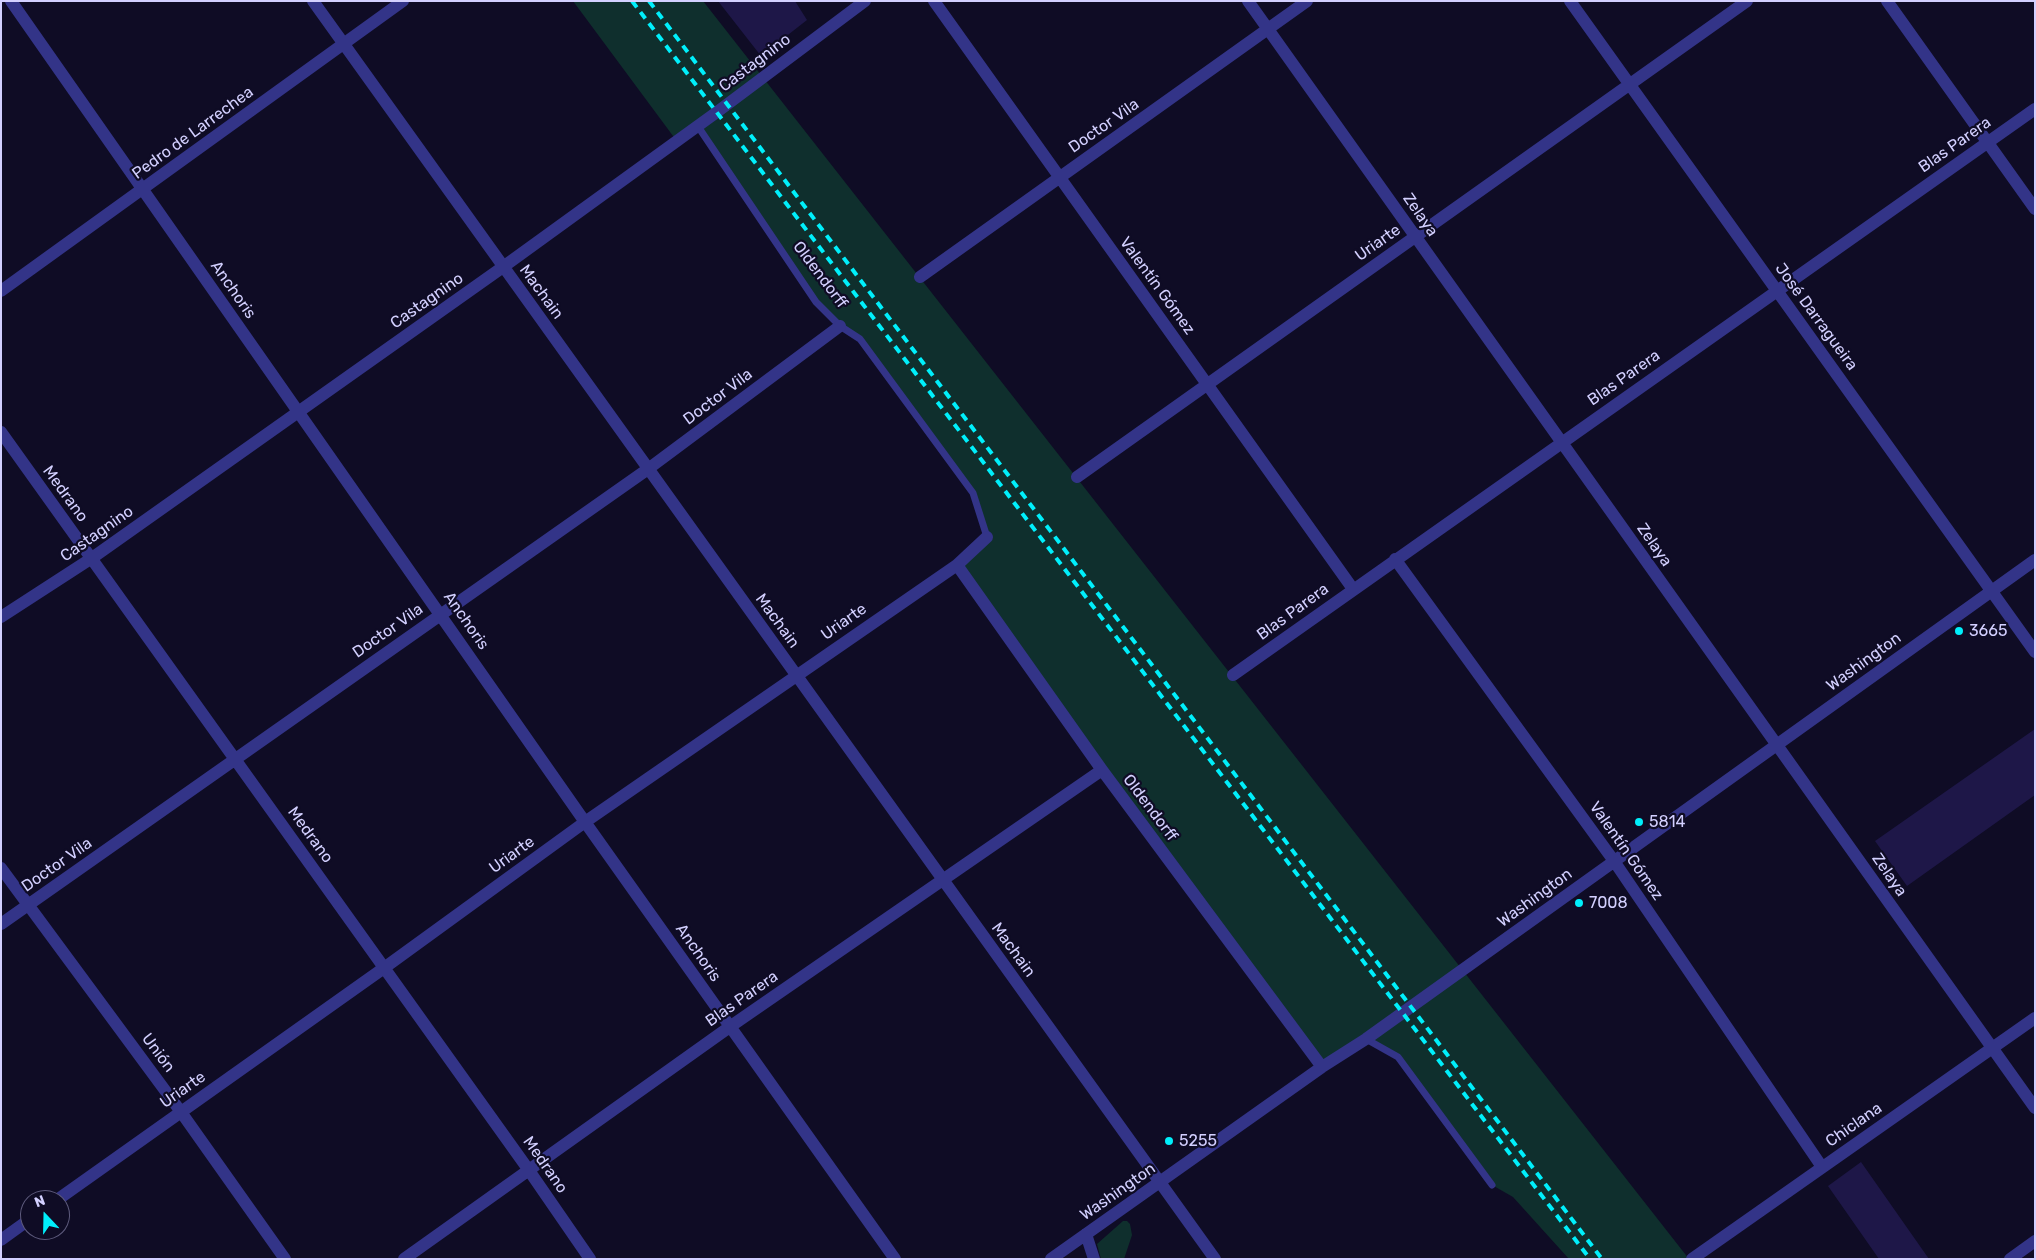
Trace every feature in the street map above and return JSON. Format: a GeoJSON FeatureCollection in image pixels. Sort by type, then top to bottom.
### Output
{"type":"FeatureCollection","features":[{"type":"Feature","properties":{"kind":"street","name":"Anchoris"},"geometry":{"type":"LineString","coordinates":[[11,1],[586,822],[895,1259]]}},
{"type":"Feature","properties":{"kind":"street","name":"Machain"},"geometry":{"type":"LineString","coordinates":[[313,1],[796,676],[1161,1181],[1215,1259]]}},
{"type":"Feature","properties":{"kind":"street","name":"Pedro de Larrechea"},"geometry":{"type":"LineString","coordinates":[[1,291],[403,1]]}},
{"type":"Feature","properties":{"kind":"street","name":"Castagnino"},"geometry":{"type":"LineString","coordinates":[[1,617],[92,558],[503,267],[865,1]]}},
{"type":"Feature","properties":{"kind":"street","name":"Valentín Gómez"},"geometry":{"type":"LineString","coordinates":[[934,1],[1354,589]]}},
{"type":"Feature","properties":{"kind":"street","name":"Zelaya"},"geometry":{"type":"LineString","coordinates":[[1248,1],[2035,1108]]}},
{"type":"Feature","properties":{"kind":"street","name":"Doctor Vila"},"geometry":{"type":"LineString","coordinates":[[920,277],[1307,1]]}},
{"type":"Feature","properties":{"kind":"street","name":"José Darragueira"},"geometry":{"type":"LineString","coordinates":[[1570,1],[2035,652]]}},
{"type":"Feature","properties":{"kind":"street","name":"Uriarte"},"geometry":{"type":"LineString","coordinates":[[1077,477],[1747,1]]}},
{"type":"Feature","properties":{"kind":"street"},"geometry":{"type":"LineString","coordinates":[[1887,1],[2035,209]]}},
{"type":"Feature","properties":{"kind":"street","name":"Blas Parera"},"geometry":{"type":"LineString","coordinates":[[1233,675],[2035,108]]}},
{"type":"Feature","properties":{"kind":"street","name":"Doctor Vila"},"geometry":{"type":"LineString","coordinates":[[1,924],[648,469],[840,326]]}},
{"type":"Feature","properties":{"kind":"street","name":"Medrano"},"geometry":{"type":"LineString","coordinates":[[1,432],[528,1169],[590,1259]]}},
{"type":"Feature","properties":{"kind":"street","name":"Uriarte"},"geometry":{"type":"LineString","coordinates":[[70,1191],[586,822],[957,565],[987,537]]}},
{"type":"Feature","properties":{"kind":"street","name":"Valentín Gómez"},"geometry":{"type":"LineString","coordinates":[[1395,559],[1614,861],[1822,1167]]}},
{"type":"Feature","properties":{"kind":"street","name":"Washington"},"geometry":{"type":"LineString","coordinates":[[1051,1259],[1322,1067],[1366,1039],[2035,560]]}},
{"type":"Feature","properties":{"kind":"street","name":"Oldendorff"},"geometry":{"type":"LineString","coordinates":[[957,565],[1102,770],[1322,1067]]}},
{"type":"Feature","properties":{"kind":"street","name":"Blas Parera"},"geometry":{"type":"LineString","coordinates":[[404,1259],[731,1026],[1102,770]]}},
{"type":"Feature","properties":{"kind":"street","name":"Unión"},"geometry":{"type":"LineString","coordinates":[[1,868],[181,1112],[285,1259]]}},
{"type":"Feature","properties":{"kind":"street","name":"Chiclana"},"geometry":{"type":"LineString","coordinates":[[1692,1259],[2035,1018]]}},
{"type":"Feature","properties":{"kind":"street"},"geometry":{"type":"LineString","coordinates":[[1,1240],[20,1226]]}},
{"type":"Feature","properties":{"kind":"street"},"geometry":{"type":"LineString","coordinates":[[1086,1234],[1094,1259]]}},
{"type":"Feature","properties":{"kind":"street"},"geometry":{"type":"LineString","coordinates":[[2010,1259],[2035,1240]]}},
{"type":"Feature","properties":{"kind":"lane","name":"Oldendorff"},"geometry":{"type":"LineString","coordinates":[[697,125],[816,302],[840,326],[860,339],[973,494],[987,537]]}},
{"type":"Feature","properties":{"kind":"lane"},"geometry":{"type":"LineString","coordinates":[[1366,1039],[1398,1057],[1492,1185]]}},
{"type":"Feature","properties":{"kind":"green space"},"geometry":{"type":"Polygon","coordinates":[[[573,1],[703,1],[1689,1259],[1569,1259],[1513,1197],[1492,1185],[1398,1057],[1366,1039],[1322,1067],[957,565],[987,537],[973,493],[860,339],[816,302],[697,125],[676,140],[573,1]]]}},
{"type":"Feature","properties":{"kind":"green space"},"geometry":{"type":"Polygon","coordinates":[[[1123,1221],[1127,1221],[1130,1224],[1132,1235],[1124,1259],[1101,1259],[1097,1244],[1123,1221]]]}},
{"type":"Feature","properties":{"kind":"building"},"geometry":{"type":"Polygon","coordinates":[[[718,1],[795,1],[807,20],[761,56],[718,1]]]}},
{"type":"Feature","properties":{"kind":"building"},"geometry":{"type":"Polygon","coordinates":[[[2035,729],[2035,795],[1907,886],[1875,841],[2035,729]]]}},
{"type":"Feature","properties":{"kind":"building"},"geometry":{"type":"Polygon","coordinates":[[[1861,1162],[1929,1259],[1879,1259],[1828,1186],[1861,1162]]]}},
{"type":"Feature","properties":{"kind":"railway"},"geometry":{"type":"LineString","coordinates":[[632,1],[1590,1259]]}},
{"type":"Feature","properties":{"kind":"railway"},"geometry":{"type":"LineString","coordinates":[[649,1],[1602,1259]]}},
{"type":"Feature","properties":{"kind":"place","name":"3665"},"geometry":{"type":"Point","coordinates":[1959,631]}},
{"type":"Feature","properties":{"kind":"place","name":"5814"},"geometry":{"type":"Point","coordinates":[1639,822]}},
{"type":"Feature","properties":{"kind":"place","name":"7008"},"geometry":{"type":"Point","coordinates":[1579,903]}},
{"type":"Feature","properties":{"kind":"place","name":"5255"},"geometry":{"type":"Point","coordinates":[1169,1141]}}]}
